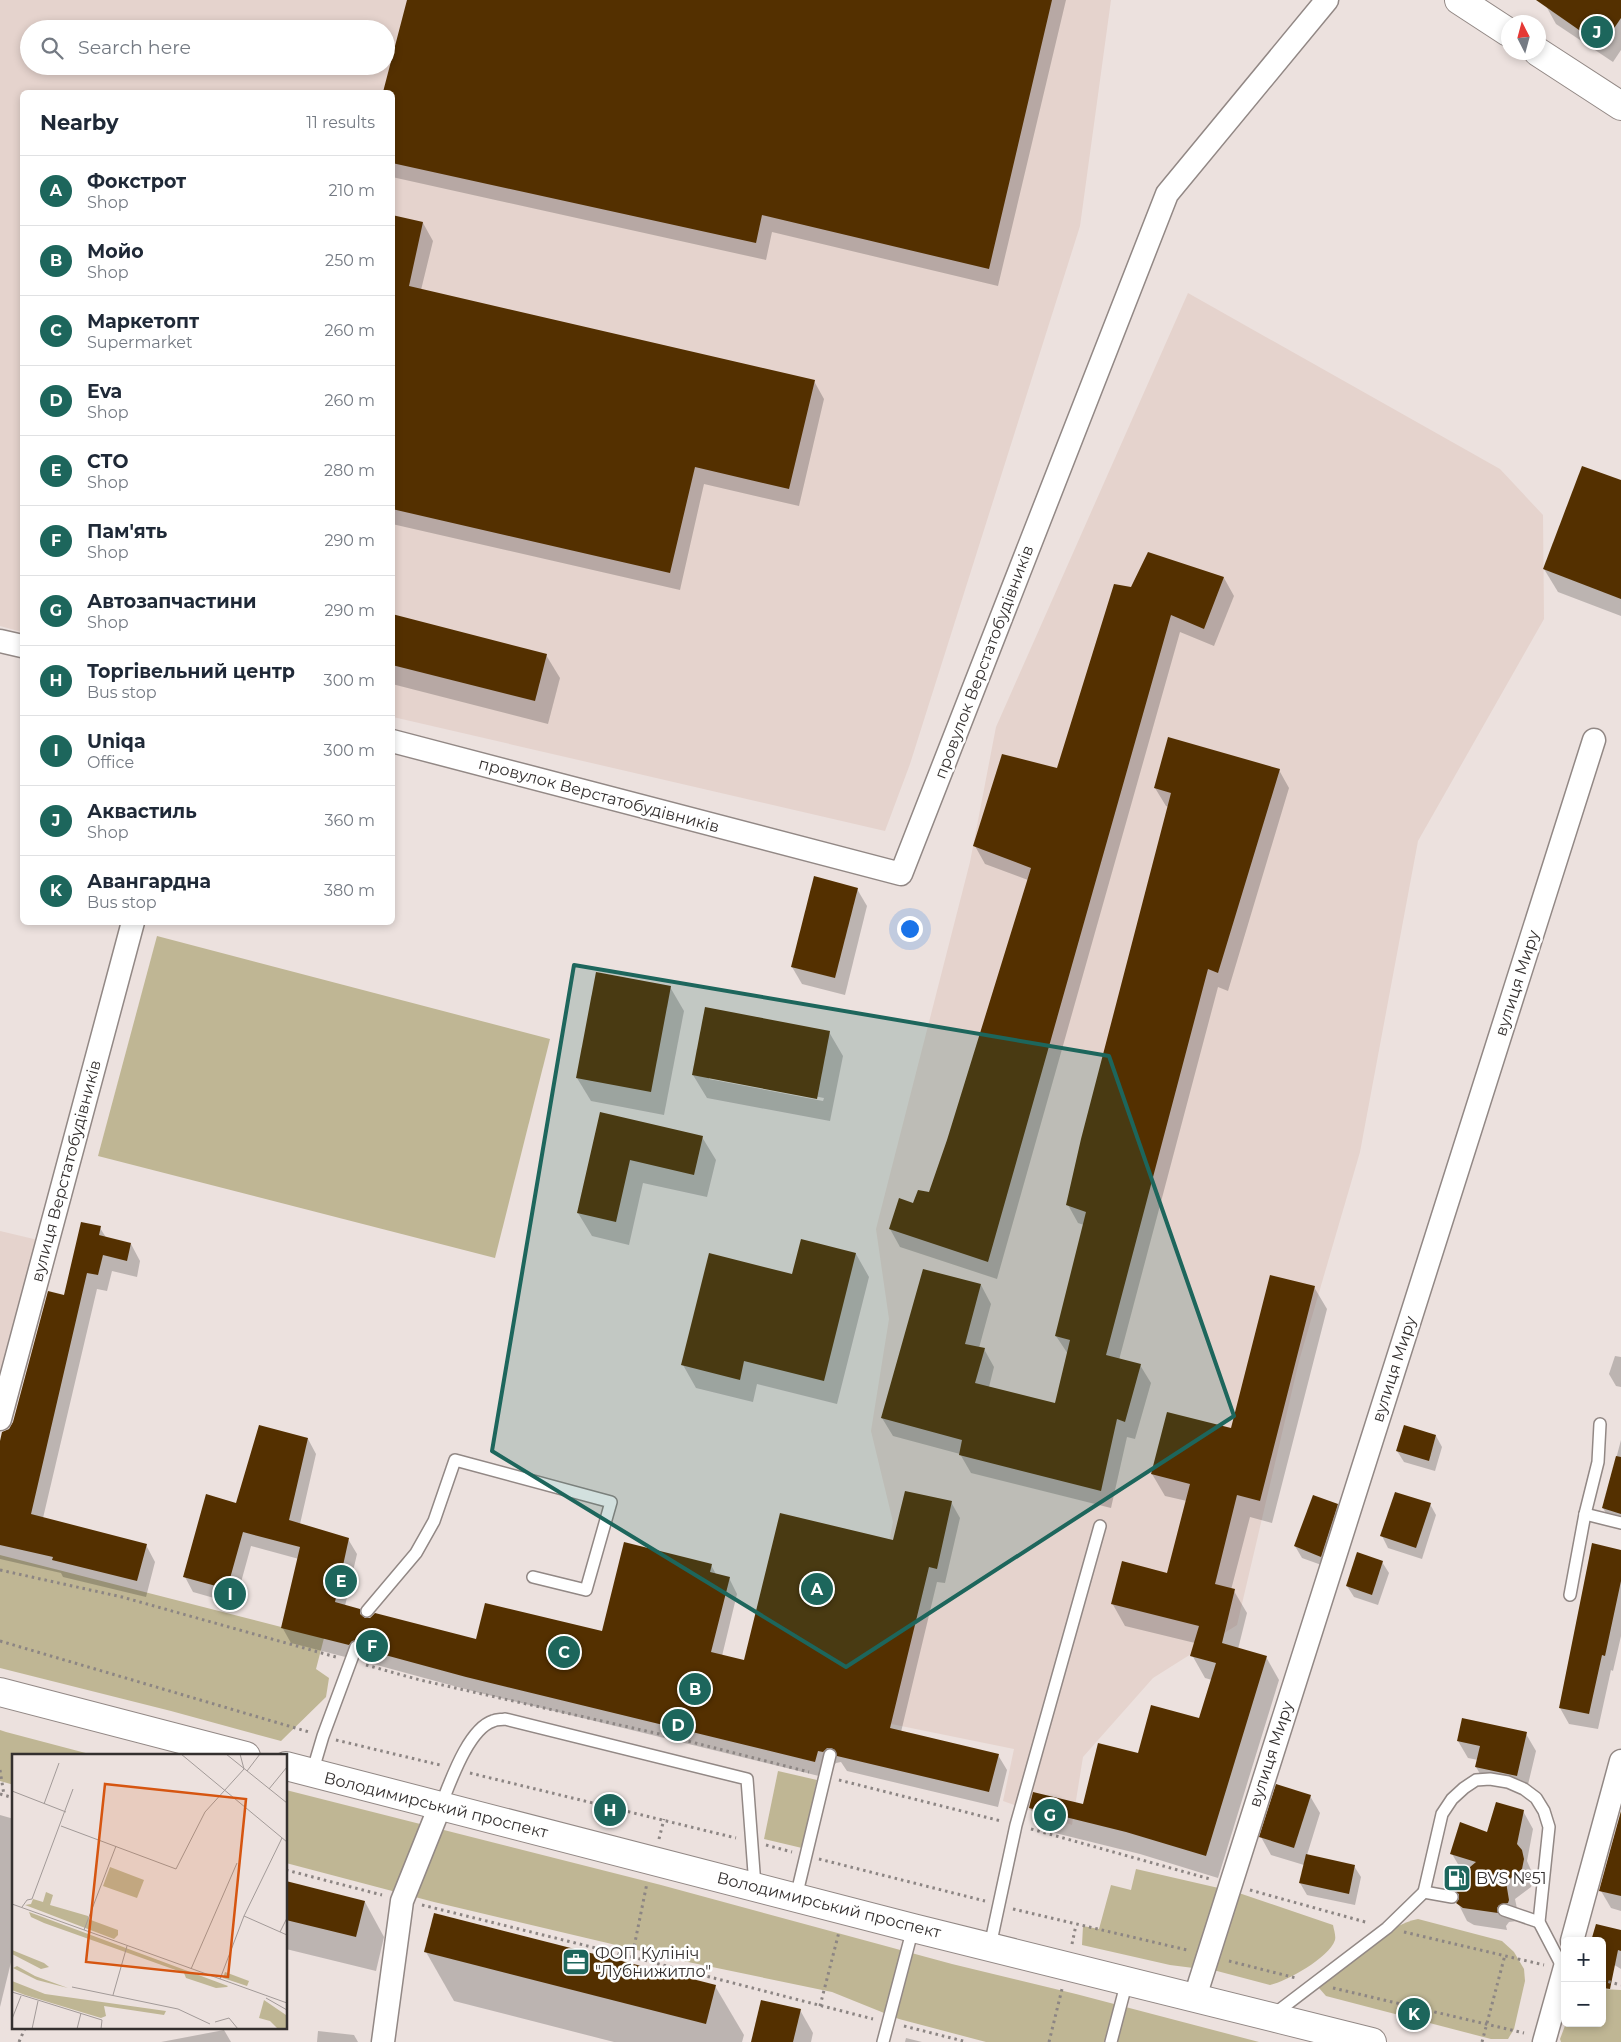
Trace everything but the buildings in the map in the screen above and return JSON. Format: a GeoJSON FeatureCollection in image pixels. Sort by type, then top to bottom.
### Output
{"type":"FeatureCollection","features":[{"type":"Feature","properties":{"kind":"main road"},"geometry":{"type":"LineString","coordinates":[[1459,0],[1501,27]]}},
{"type":"Feature","properties":{"kind":"main road"},"geometry":{"type":"LineString","coordinates":[[1546,57],[1621,106]]}},
{"type":"Feature","properties":{"kind":"main road"},"geometry":{"type":"LineString","coordinates":[[0,1692],[238,1754]]}},
{"type":"Feature","properties":{"kind":"main road","name":"Володимирський проспект"},"geometry":{"type":"LineString","coordinates":[[288,1767],[913,1928],[1272,2016],[1356,2040]]}},
{"type":"Feature","properties":{"kind":"street","name":"провулок Верстатобудівників"},"geometry":{"type":"LineString","coordinates":[[395,742],[901,874],[1167,194],[1327,0]]}},
{"type":"Feature","properties":{"kind":"street"},"geometry":{"type":"LineString","coordinates":[[0,641],[20,646]]}},
{"type":"Feature","properties":{"kind":"street","name":"вулиця Миру"},"geometry":{"type":"LineString","coordinates":[[1195,1997],[1594,740]]}},
{"type":"Feature","properties":{"kind":"street","name":"вулиця Верстатобудівників"},"geometry":{"type":"LineString","coordinates":[[0,1419],[131,925]]}},
{"type":"Feature","properties":{"kind":"street"},"geometry":{"type":"LineString","coordinates":[[1573,1937],[1621,1761]]}},
{"type":"Feature","properties":{"kind":"street"},"geometry":{"type":"LineString","coordinates":[[384,2042],[402,1900],[440,1806]]}},
{"type":"Feature","properties":{"kind":"street"},"geometry":{"type":"LineString","coordinates":[[1545,2040],[1561,1979]]}},
{"type":"Feature","properties":{"kind":"lane"},"geometry":{"type":"LineString","coordinates":[[1570,1595],[1585,1514],[1598,1462],[1600,1424]]}},
{"type":"Feature","properties":{"kind":"lane"},"geometry":{"type":"LineString","coordinates":[[367,1611],[416,1553],[434,1521],[455,1460],[611,1502],[586,1590],[534,1577]]}},
{"type":"Feature","properties":{"kind":"lane"},"geometry":{"type":"LineString","coordinates":[[1585,1514],[1621,1523]]}},
{"type":"Feature","properties":{"kind":"lane"},"geometry":{"type":"LineString","coordinates":[[990,1946],[1016,1825],[1100,1526]]}},
{"type":"Feature","properties":{"kind":"lane"},"geometry":{"type":"LineString","coordinates":[[312,1773],[323,1736],[356,1647]]}},
{"type":"Feature","properties":{"kind":"lane"},"geometry":{"type":"LineString","coordinates":[[440,1806],[454,1769],[484,1726],[494,1720],[505,1719],[747,1779],[755,1886]]}},
{"type":"Feature","properties":{"kind":"lane"},"geometry":{"type":"LineString","coordinates":[[796,1897],[830,1755]]}},
{"type":"Feature","properties":{"kind":"lane"},"geometry":{"type":"LineString","coordinates":[[1272,2016],[1387,1928],[1424,1892],[1442,1814],[1452,1799],[1476,1780],[1490,1779],[1508,1782],[1524,1788],[1536,1798],[1544,1811],[1549,1827],[1539,1922],[1561,1962]]}},
{"type":"Feature","properties":{"kind":"lane"},"geometry":{"type":"LineString","coordinates":[[1424,1892],[1452,1897]]}},
{"type":"Feature","properties":{"kind":"lane"},"geometry":{"type":"LineString","coordinates":[[1504,1910],[1539,1922]]}},
{"type":"Feature","properties":{"kind":"lane"},"geometry":{"type":"LineString","coordinates":[[883,2042],[913,1928]]}},
{"type":"Feature","properties":{"kind":"lane"},"geometry":{"type":"LineString","coordinates":[[1111,2042],[1127,1981]]}},
{"type":"Feature","properties":{"kind":"path"},"geometry":{"type":"LineString","coordinates":[[0,1570],[122,1597],[420,1680],[664,1736],[1016,1825],[1387,1928],[1561,1967]]}},
{"type":"Feature","properties":{"kind":"path"},"geometry":{"type":"LineString","coordinates":[[0,1641],[323,1736],[664,1819],[1050,1919],[1208,1955],[1545,2040]]}},
{"type":"Feature","properties":{"kind":"path"},"geometry":{"type":"LineString","coordinates":[[0,1770],[2,1795]]}},
{"type":"Feature","properties":{"kind":"path"},"geometry":{"type":"LineString","coordinates":[[632,1958],[642,1903],[664,1819]]}},
{"type":"Feature","properties":{"kind":"path"},"geometry":{"type":"LineString","coordinates":[[288,1871],[966,2042]]}},
{"type":"Feature","properties":{"kind":"path"},"geometry":{"type":"LineString","coordinates":[[820,2006],[844,1909]]}},
{"type":"Feature","properties":{"kind":"path"},"geometry":{"type":"LineString","coordinates":[[1482,2042],[1505,1955]]}},
{"type":"Feature","properties":{"kind":"path"},"geometry":{"type":"LineString","coordinates":[[1606,1981],[1621,1985]]}},
{"type":"Feature","properties":{"kind":"path"},"geometry":{"type":"LineString","coordinates":[[19,2042],[24,2030]]}},
{"type":"Feature","properties":{"kind":"highlighted area"},"geometry":{"type":"Polygon","coordinates":[[[574,965],[1109,1056],[1234,1416],[846,1667],[492,1451],[574,965]]]}},
{"type":"Feature","properties":{"kind":"shaded area"},"geometry":{"type":"Polygon","coordinates":[[[0,0],[1111,0],[1080,226],[910,764],[885,831],[395,717],[395,90],[20,90],[20,631],[0,626],[0,0]]]}},
{"type":"Feature","properties":{"kind":"shaded area"},"geometry":{"type":"Polygon","coordinates":[[[1188,293],[1500,469],[1543,515],[1544,619],[1418,841],[1360,1152],[1299,1361],[1237,1625],[1153,1678],[1083,1757],[1072,1825],[1003,1801],[1014,1749],[852,1716],[893,1522],[871,1431],[889,1319],[876,1229],[970,862],[996,727],[1188,293]]]}},
{"type":"Feature","properties":{"kind":"shaded area"},"geometry":{"type":"Polygon","coordinates":[[[157,936],[550,1039],[495,1258],[98,1156],[157,936]]]}},
{"type":"Feature","properties":{"kind":"shaded area"},"geometry":{"type":"Polygon","coordinates":[[[0,1231],[38,1240],[0,1387],[0,1231]]]}},
{"type":"Feature","properties":{"kind":"shaded area"},"geometry":{"type":"Polygon","coordinates":[[[0,1555],[324,1638],[316,1669],[329,1678],[326,1697],[281,1741],[0,1668],[0,1555]]]}},
{"type":"Feature","properties":{"kind":"shaded area"},"geometry":{"type":"Polygon","coordinates":[[[0,1730],[89,1754],[12,1754],[12,1784],[0,1781],[0,1730]]]}},
{"type":"Feature","properties":{"kind":"shaded area"},"geometry":{"type":"Polygon","coordinates":[[[778,1771],[817,1780],[802,1848],[764,1839],[778,1771]]]}},
{"type":"Feature","properties":{"kind":"shaded area"},"geometry":{"type":"Polygon","coordinates":[[[288,1791],[661,1885],[952,1964],[1259,2042],[986,2042],[899,2019],[832,1992],[688,1962],[434,1902],[288,1864],[288,1791]]]}},
{"type":"Feature","properties":{"kind":"shaded area"},"geometry":{"type":"Polygon","coordinates":[[[1136,1869],[1236,1892],[1333,1925],[1335,1940],[1325,1954],[1307,1968],[1270,1985],[1217,1971],[1170,1965],[1082,1945],[1083,1926],[1099,1929],[1111,1885],[1131,1890],[1136,1869]]]}},
{"type":"Feature","properties":{"kind":"shaded area"},"geometry":{"type":"Polygon","coordinates":[[[1418,1919],[1502,1941],[1514,1952],[1524,1969],[1525,1981],[1514,2029],[1508,2039],[1491,2039],[1326,1996],[1319,1988],[1352,1958],[1380,1937],[1407,1922],[1418,1919]]]}},
{"type":"Feature","properties":{"kind":"shaded area"},"geometry":{"type":"Polygon","coordinates":[[[1606,1989],[1621,1990],[1621,2042],[1561,2042],[1560,2039],[1564,2027],[1606,2027],[1606,1989]]]}},
{"type":"Feature","properties":{"kind":"place","name":"Аквастиль"},"geometry":{"type":"Point","coordinates":[1597,32]}},
{"type":"Feature","properties":{"kind":"place","name":"СТО"},"geometry":{"type":"Point","coordinates":[341,1581]}},
{"type":"Feature","properties":{"kind":"place","name":"Фокстрот"},"geometry":{"type":"Point","coordinates":[817,1589]}},
{"type":"Feature","properties":{"kind":"place","name":"Uniqa"},"geometry":{"type":"Point","coordinates":[230,1594]}},
{"type":"Feature","properties":{"kind":"place","name":"Пам'ять"},"geometry":{"type":"Point","coordinates":[372,1646]}},
{"type":"Feature","properties":{"kind":"place","name":"Маркетопт"},"geometry":{"type":"Point","coordinates":[564,1652]}},
{"type":"Feature","properties":{"kind":"place","name":"Мойо"},"geometry":{"type":"Point","coordinates":[695,1689]}},
{"type":"Feature","properties":{"kind":"place","name":"Eva"},"geometry":{"type":"Point","coordinates":[678,1725]}},
{"type":"Feature","properties":{"kind":"place","name":"Торгівельний центр"},"geometry":{"type":"Point","coordinates":[610,1810]}},
{"type":"Feature","properties":{"kind":"place","name":"Автозапчастини"},"geometry":{"type":"Point","coordinates":[1050,1815]}},
{"type":"Feature","properties":{"kind":"place","name":"BVS №51"},"geometry":{"type":"Point","coordinates":[1457,1878]}},
{"type":"Feature","properties":{"kind":"place","name":"ФОП Кулініч \"Лубнижитло\""},"geometry":{"type":"Point","coordinates":[576,1962]}},
{"type":"Feature","properties":{"kind":"place","name":"Авангардна"},"geometry":{"type":"Point","coordinates":[1414,2014]}}]}
